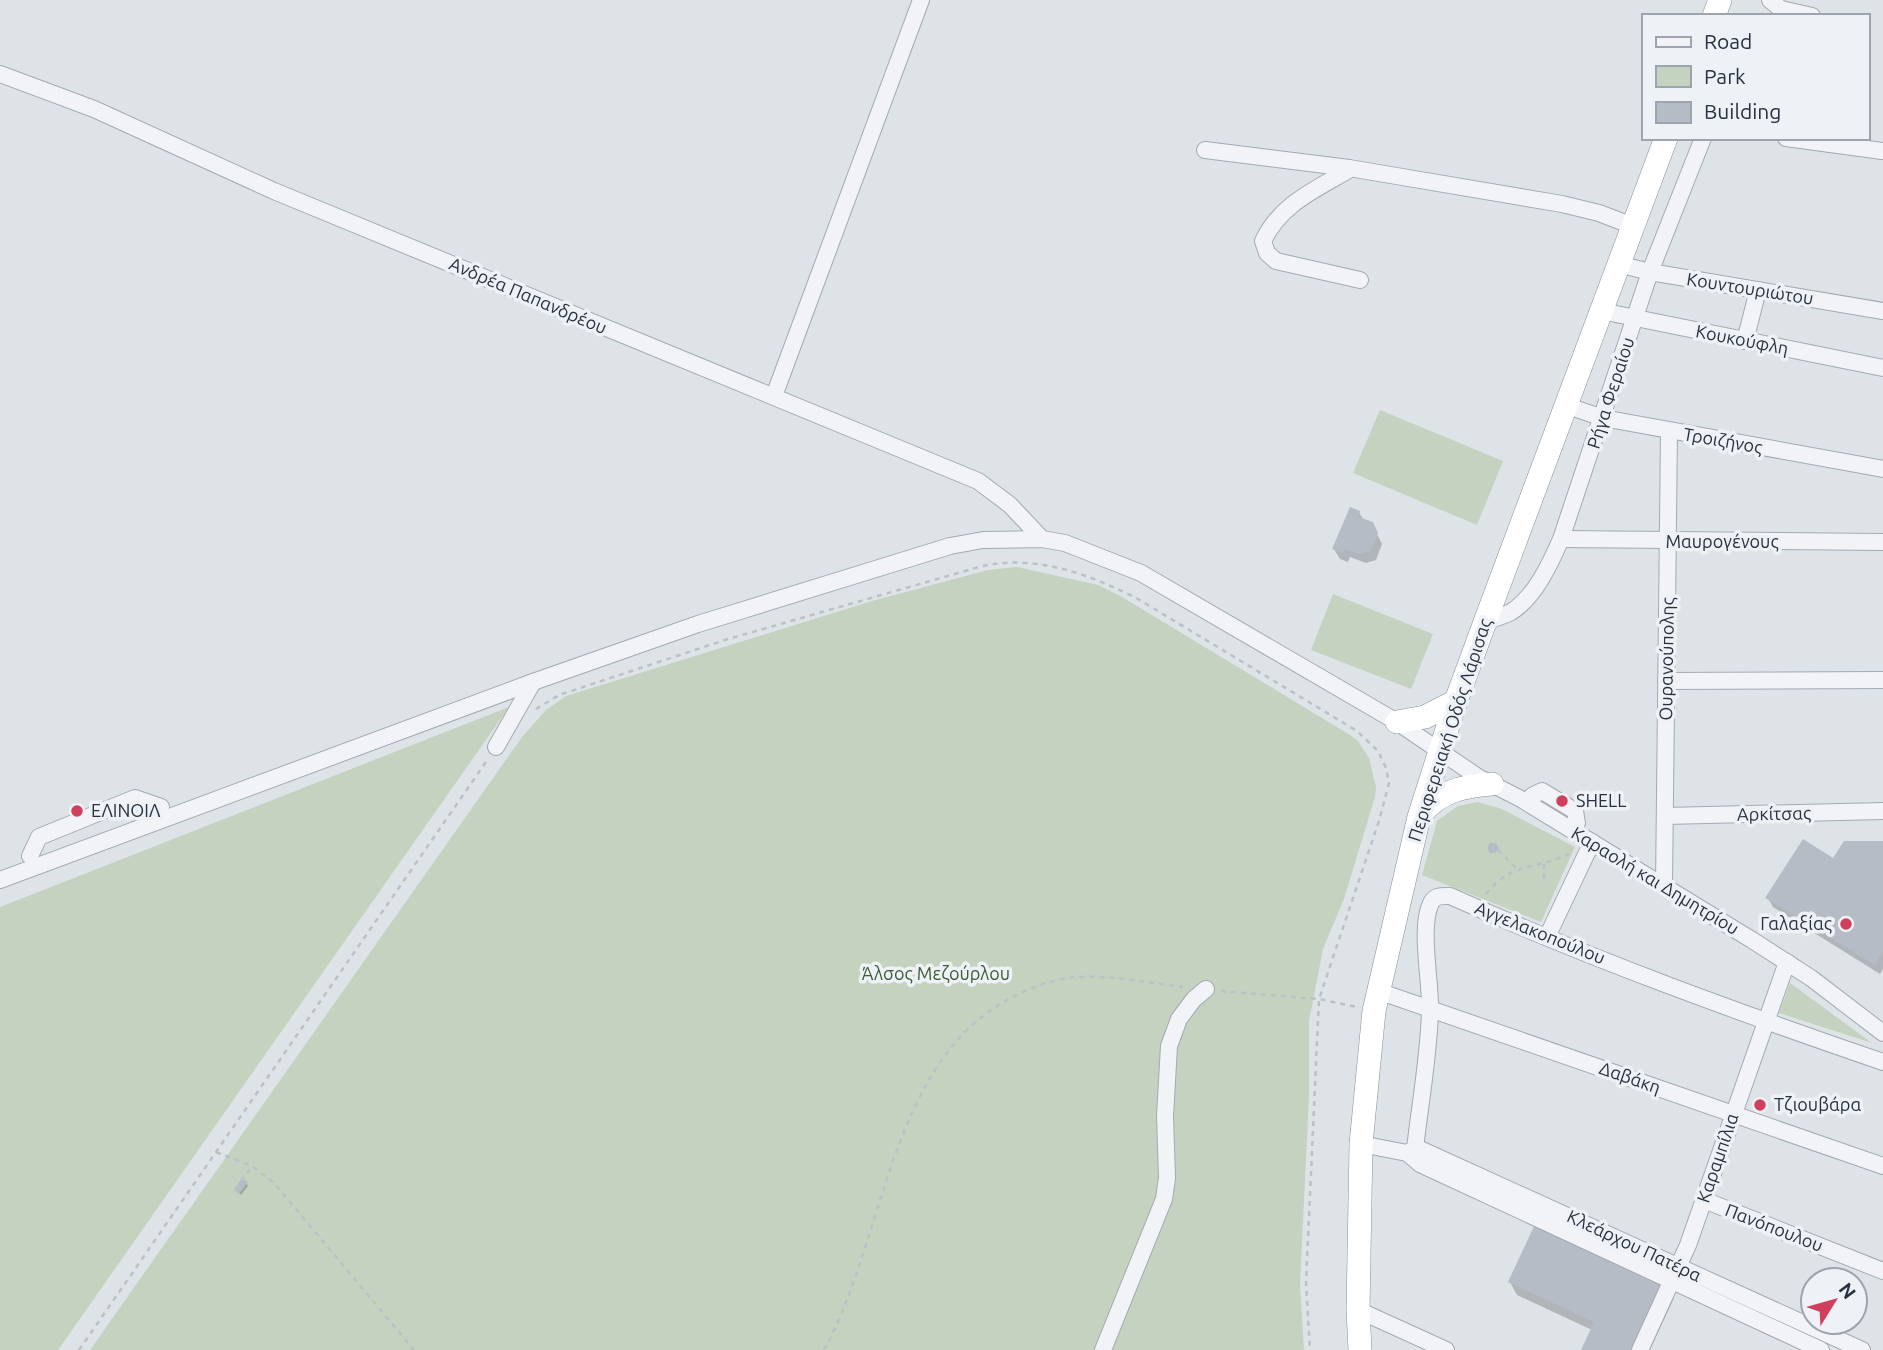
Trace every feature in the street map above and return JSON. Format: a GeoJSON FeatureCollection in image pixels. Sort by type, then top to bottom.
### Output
{"type":"FeatureCollection","features":[{"type":"Feature","properties":{"kind":"highway","name":"Περιφερειακή Οδός Λάρισας"},"geometry":{"type":"LineString","coordinates":[[1360,1350],[1358,1311],[1361,1144],[1376,1001],[1419,817],[1456,701],[1665,140]]}},
{"type":"Feature","properties":{"kind":"highway"},"geometry":{"type":"LineString","coordinates":[[1396,722],[1425,717],[1456,701]]}},
{"type":"Feature","properties":{"kind":"highway"},"geometry":{"type":"LineString","coordinates":[[1419,817],[1431,802],[1449,791],[1469,785],[1492,784]]}},
{"type":"Feature","properties":{"kind":"street"},"geometry":{"type":"LineString","coordinates":[[774,396],[921,0]]}},
{"type":"Feature","properties":{"kind":"street"},"geometry":{"type":"LineString","coordinates":[[1776,8],[1803,14]]}},
{"type":"Feature","properties":{"kind":"street","name":"Ανδρέα Παπανδρέου"},"geometry":{"type":"LineString","coordinates":[[0,74],[94,109],[274,191],[978,481],[1010,505],[1042,539]]}},
{"type":"Feature","properties":{"kind":"street","name":"Ρήγα Φεραίου"},"geometry":{"type":"LineString","coordinates":[[1485,622],[1510,612],[1528,595],[1545,571],[1561,540],[1650,272],[1702,140]]}},
{"type":"Feature","properties":{"kind":"street"},"geometry":{"type":"LineString","coordinates":[[1801,140],[1882,151]]}},
{"type":"Feature","properties":{"kind":"street"},"geometry":{"type":"LineString","coordinates":[[1205,150],[1349,168],[1562,204],[1599,213],[1633,226]]}},
{"type":"Feature","properties":{"kind":"street"},"geometry":{"type":"LineString","coordinates":[[1349,168],[1285,210],[1269,228],[1263,241],[1267,253],[1276,261],[1360,280]]}},
{"type":"Feature","properties":{"kind":"street","name":"Κουντουριώτου"},"geometry":{"type":"LineString","coordinates":[[1618,264],[1650,272],[1883,311]]}},
{"type":"Feature","properties":{"kind":"street"},"geometry":{"type":"LineString","coordinates":[[1745,341],[1758,290]]}},
{"type":"Feature","properties":{"kind":"street","name":"Κουκούφλη"},"geometry":{"type":"LineString","coordinates":[[1601,312],[1883,368]]}},
{"type":"Feature","properties":{"kind":"street","name":"Τρoιζήνος"},"geometry":{"type":"LineString","coordinates":[[1565,405],[1603,418],[1883,469]]}},
{"type":"Feature","properties":{"kind":"street","name":"Ουρανούπολης"},"geometry":{"type":"LineString","coordinates":[[1664,886],[1669,431]]}},
{"type":"Feature","properties":{"kind":"street","name":"Καραολή και Δημητρίου"},"geometry":{"type":"LineString","coordinates":[[0,880],[533,682],[698,624],[950,546],[983,540],[1042,539],[1065,543],[1140,573],[1396,722],[1492,784],[1787,962],[1882,1029]]}},
{"type":"Feature","properties":{"kind":"street","name":"Μαυρογένους"},"geometry":{"type":"LineString","coordinates":[[1561,540],[1883,542]]}},
{"type":"Feature","properties":{"kind":"street"},"geometry":{"type":"LineString","coordinates":[[1666,681],[1883,680]]}},
{"type":"Feature","properties":{"kind":"street"},"geometry":{"type":"LineString","coordinates":[[496,747],[533,682]]}},
{"type":"Feature","properties":{"kind":"street"},"geometry":{"type":"LineString","coordinates":[[1532,796],[1542,791],[1575,811],[1577,823]]}},
{"type":"Feature","properties":{"kind":"street"},"geometry":{"type":"LineString","coordinates":[[30,856],[39,837],[135,798],[160,807]]}},
{"type":"Feature","properties":{"kind":"street","name":"Αρκίτσας"},"geometry":{"type":"LineString","coordinates":[[1665,816],[1883,811]]}},
{"type":"Feature","properties":{"kind":"street"},"geometry":{"type":"LineString","coordinates":[[1547,937],[1592,842]]}},
{"type":"Feature","properties":{"kind":"street","name":"Αγγελακοπούλου"},"geometry":{"type":"LineString","coordinates":[[1411,1151],[1430,1009],[1426,958],[1427,916],[1434,898],[1450,896],[1765,1022],[1883,1062]]}},
{"type":"Feature","properties":{"kind":"street","name":"Καραμπίλια"},"geometry":{"type":"LineString","coordinates":[[1640,1350],[1675,1274],[1704,1200],[1787,962]]}},
{"type":"Feature","properties":{"kind":"street"},"geometry":{"type":"LineString","coordinates":[[1103,1350],[1164,1199],[1167,1178],[1166,1084],[1169,1046],[1174,1028],[1185,1009],[1206,989]]}},
{"type":"Feature","properties":{"kind":"street","name":"Δαβάκη"},"geometry":{"type":"LineString","coordinates":[[1376,1001],[1430,1009],[1883,1166]]}},
{"type":"Feature","properties":{"kind":"street","name":"Κλεάρχου Πατέρα"},"geometry":{"type":"LineString","coordinates":[[1361,1144],[1411,1151],[1420,1164],[1675,1274],[1862,1350]]}},
{"type":"Feature","properties":{"kind":"street","name":"Πανόπουλου"},"geometry":{"type":"LineString","coordinates":[[1704,1200],[1883,1271]]}},
{"type":"Feature","properties":{"kind":"street","name":"Κλεάρχου Πατέρα"},"geometry":{"type":"LineString","coordinates":[[1675,1274],[1821,1350]]}},
{"type":"Feature","properties":{"kind":"street"},"geometry":{"type":"LineString","coordinates":[[1358,1311],[1446,1350]]}},
{"type":"Feature","properties":{"kind":"path"},"geometry":{"type":"LineString","coordinates":[[528,715],[559,695],[728,639],[979,566],[1015,561],[1068,570],[1107,583],[1357,731],[1378,751],[1389,783],[1380,821],[1319,999],[1306,1282],[1310,1350]]}},
{"type":"Feature","properties":{"kind":"path"},"geometry":{"type":"LineString","coordinates":[[79,1350],[496,747]]}},
{"type":"Feature","properties":{"kind":"path"},"geometry":{"type":"LineString","coordinates":[[1497,850],[1517,869]]}},
{"type":"Feature","properties":{"kind":"path"},"geometry":{"type":"LineString","coordinates":[[1477,909],[1490,888],[1517,869],[1544,864],[1572,852],[1584,859]]}},
{"type":"Feature","properties":{"kind":"path"},"geometry":{"type":"LineString","coordinates":[[1544,864],[1544,884]]}},
{"type":"Feature","properties":{"kind":"path"},"geometry":{"type":"LineString","coordinates":[[824,1350],[850,1293],[903,1134],[935,1070],[962,1034],[994,1007],[1043,984],[1078,977]]}},
{"type":"Feature","properties":{"kind":"path"},"geometry":{"type":"LineString","coordinates":[[1331,1001],[1376,1001]]}},
{"type":"Feature","properties":{"kind":"path"},"geometry":{"type":"LineString","coordinates":[[216,1152],[252,1166],[274,1183],[414,1350]]}},
{"type":"Feature","properties":{"kind":"path"},"geometry":{"type":"LineString","coordinates":[[235,1189],[252,1166]]}},
{"type":"Feature","properties":{"kind":"green space"},"geometry":{"type":"Polygon","coordinates":[[[1380,410],[1503,461],[1477,525],[1353,473],[1380,410]]]}},
{"type":"Feature","properties":{"kind":"green space","name":"Άλσος Μεζούρλου"},"geometry":{"type":"Polygon","coordinates":[[[1017,567],[1098,585],[1122,597],[1350,735],[1358,741],[1369,758],[1376,787],[1375,797],[1344,899],[1323,949],[1309,1021],[1309,1097],[1300,1284],[1304,1350],[90,1350],[522,737],[546,710],[566,696],[872,601],[988,570],[1017,567]]]}},
{"type":"Feature","properties":{"kind":"green space"},"geometry":{"type":"Polygon","coordinates":[[[1333,594],[1433,634],[1411,689],[1311,650],[1333,594]]]}},
{"type":"Feature","properties":{"kind":"green space"},"geometry":{"type":"Polygon","coordinates":[[[509,707],[58,1350],[0,1350],[0,907],[509,707]]]}},
{"type":"Feature","properties":{"kind":"green space"},"geometry":{"type":"Polygon","coordinates":[[[1478,802],[1502,809],[1575,847],[1541,922],[1422,875],[1437,821],[1458,806],[1478,802]]]}},
{"type":"Feature","properties":{"kind":"green space"},"geometry":{"type":"Polygon","coordinates":[[[1790,983],[1872,1043],[1779,1013],[1790,983]]]}},
{"type":"Feature","properties":{"kind":"building"},"geometry":{"type":"Polygon","coordinates":[[[1350,507],[1360,511],[1359,517],[1373,522],[1378,533],[1371,551],[1359,554],[1345,549],[1343,553],[1332,549],[1350,507]]]}},
{"type":"Feature","properties":{"kind":"building","name":"Γαλαξίας"},"geometry":{"type":"Polygon","coordinates":[[[1803,839],[1833,858],[1844,841],[1883,841],[1883,951],[1875,965],[1765,898],[1803,839]]]}},
{"type":"Feature","properties":{"kind":"building"},"geometry":{"type":"Polygon","coordinates":[[[1490,843],[1496,843],[1499,848],[1496,853],[1490,853],[1487,848],[1490,843]]]}},
{"type":"Feature","properties":{"kind":"building"},"geometry":{"type":"Polygon","coordinates":[[[242,1178],[248,1182],[239,1194],[234,1190],[242,1178]]]}},
{"type":"Feature","properties":{"kind":"building"},"geometry":{"type":"Polygon","coordinates":[[[1536,1222],[1668,1284],[1637,1350],[1581,1350],[1594,1322],[1508,1282],[1536,1222]]]}},
{"type":"Feature","properties":{"kind":"place","name":"SHELL"},"geometry":{"type":"Point","coordinates":[1562,801]}},
{"type":"Feature","properties":{"kind":"place","name":"ΕΛΙΝΟΙΛ"},"geometry":{"type":"Point","coordinates":[77,811]}},
{"type":"Feature","properties":{"kind":"place","name":"Γαλαξίας"},"geometry":{"type":"Point","coordinates":[1846,924]}},
{"type":"Feature","properties":{"kind":"place","name":"Τζιουβάρα"},"geometry":{"type":"Point","coordinates":[1760,1105]}}]}
